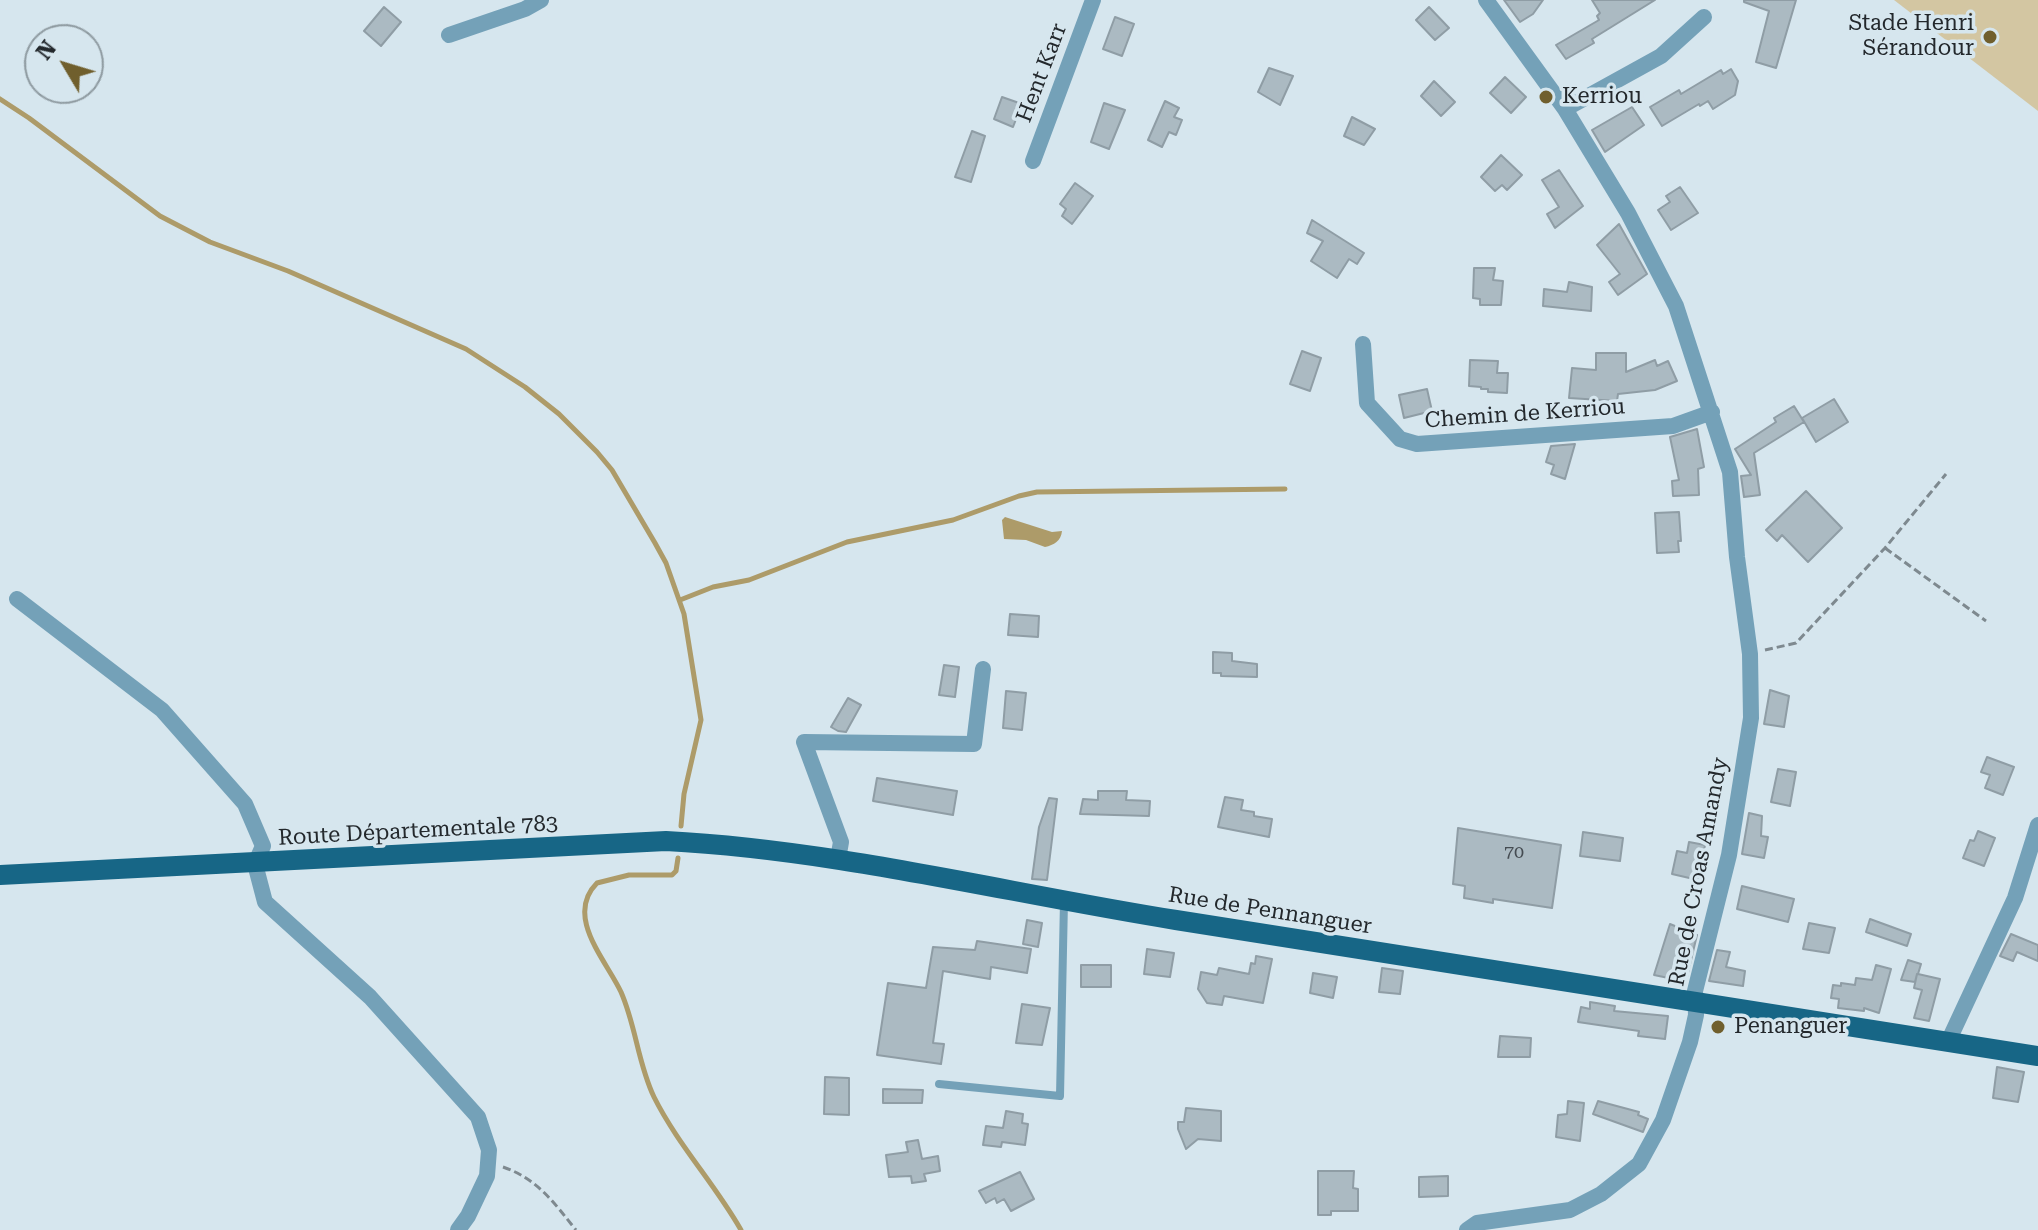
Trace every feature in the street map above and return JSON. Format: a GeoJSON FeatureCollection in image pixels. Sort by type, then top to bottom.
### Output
{"type":"FeatureCollection","features":[{"type":"Feature","properties":{"kind":"main road","name":"Route Départementale 783"},"geometry":{"type":"LineString","coordinates":[[0,875],[666,841],[736,845],[838,859]]}},
{"type":"Feature","properties":{"kind":"main road","name":"Rue de Pennanguer"},"geometry":{"type":"LineString","coordinates":[[838,859],[1171,920],[2038,1056]]}},
{"type":"Feature","properties":{"kind":"street"},"geometry":{"type":"LineString","coordinates":[[449,35],[525,9],[541,0]]}},
{"type":"Feature","properties":{"kind":"street","name":"Hent Karr"},"geometry":{"type":"LineString","coordinates":[[1033,161],[1093,0]]}},
{"type":"Feature","properties":{"kind":"street","name":"Rue de Croas Amandy"},"geometry":{"type":"LineString","coordinates":[[1467,1230],[1477,1223],[1570,1210],[1601,1194],[1639,1164],[1663,1120],[1690,1042],[1696,1015],[1695,991],[1729,855],[1751,718],[1750,654],[1730,472],[1676,306],[1628,213],[1565,109],[1486,0]]}},
{"type":"Feature","properties":{"kind":"street"},"geometry":{"type":"LineString","coordinates":[[1565,109],[1661,56],[1704,17]]}},
{"type":"Feature","properties":{"kind":"street","name":"Chemin de Kerriou"},"geometry":{"type":"LineString","coordinates":[[1363,344],[1367,403],[1400,439],[1417,444],[1673,426],[1712,412]]}},
{"type":"Feature","properties":{"kind":"street"},"geometry":{"type":"LineString","coordinates":[[17,599],[162,710],[245,804],[263,846],[255,864],[265,902],[370,997],[478,1117],[489,1150],[487,1176],[479,1196],[458,1230]]}},
{"type":"Feature","properties":{"kind":"street"},"geometry":{"type":"LineString","coordinates":[[838,859],[841,842],[804,742],[974,744],[983,669]]}},
{"type":"Feature","properties":{"kind":"street"},"geometry":{"type":"LineString","coordinates":[[1948,1042],[2015,898],[2038,825]]}},
{"type":"Feature","properties":{"kind":"lane"},"geometry":{"type":"LineString","coordinates":[[939,1084],[1060,1096],[1064,900]]}},
{"type":"Feature","properties":{"kind":"path"},"geometry":{"type":"LineString","coordinates":[[1750,654],[1796,643],[1885,548],[1946,474]]}},
{"type":"Feature","properties":{"kind":"path"},"geometry":{"type":"LineString","coordinates":[[1885,548],[1986,621]]}},
{"type":"Feature","properties":{"kind":"path"},"geometry":{"type":"LineString","coordinates":[[488,1164],[522,1174],[541,1187],[576,1230]]}},
{"type":"Feature","properties":{"kind":"shaded area","name":"Stade Henri Sérandour"},"geometry":{"type":"Polygon","coordinates":[[[1894,0],[2038,0],[2038,111],[1894,0]]]}},
{"type":"Feature","properties":{"kind":"shaded area"},"geometry":{"type":"Polygon","coordinates":[[[1005,517],[1052,532],[1062,531],[1056,542],[1045,547],[1026,540],[1004,539],[1002,520],[1005,517]]]}},
{"type":"Feature","properties":{"kind":"building"},"geometry":{"type":"Polygon","coordinates":[[[1504,0],[1543,0],[1533,14],[1520,22],[1504,0]]]}},
{"type":"Feature","properties":{"kind":"building"},"geometry":{"type":"Polygon","coordinates":[[[1592,0],[1655,0],[1566,59],[1556,45],[1599,20],[1597,16],[1600,13],[1592,0]]]}},
{"type":"Feature","properties":{"kind":"building"},"geometry":{"type":"Polygon","coordinates":[[[1744,0],[1796,0],[1776,68],[1756,62],[1769,11],[1744,0]]]}},
{"type":"Feature","properties":{"kind":"building"},"geometry":{"type":"Polygon","coordinates":[[[384,7],[401,22],[381,46],[364,31],[384,7]]]}},
{"type":"Feature","properties":{"kind":"building"},"geometry":{"type":"Polygon","coordinates":[[[1429,7],[1449,28],[1435,40],[1416,20],[1429,7]]]}},
{"type":"Feature","properties":{"kind":"building"},"geometry":{"type":"Polygon","coordinates":[[[1115,17],[1134,24],[1122,56],[1103,49],[1115,17]]]}},
{"type":"Feature","properties":{"kind":"building"},"geometry":{"type":"Polygon","coordinates":[[[1269,68],[1293,76],[1280,105],[1258,92],[1269,68]]]}},
{"type":"Feature","properties":{"kind":"building"},"geometry":{"type":"Polygon","coordinates":[[[1731,69],[1738,81],[1735,95],[1713,109],[1708,101],[1699,104],[1662,126],[1650,107],[1679,90],[1681,94],[1721,70],[1723,74],[1731,69]]]}},
{"type":"Feature","properties":{"kind":"building"},"geometry":{"type":"Polygon","coordinates":[[[1505,77],[1526,97],[1511,113],[1490,93],[1505,77]]]}},
{"type":"Feature","properties":{"kind":"building"},"geometry":{"type":"Polygon","coordinates":[[[1434,81],[1455,102],[1441,116],[1421,96],[1434,81]]]}},
{"type":"Feature","properties":{"kind":"building"},"geometry":{"type":"Polygon","coordinates":[[[1002,97],[1022,104],[1013,127],[994,119],[1002,97]]]}},
{"type":"Feature","properties":{"kind":"building"},"geometry":{"type":"Polygon","coordinates":[[[1165,101],[1179,108],[1174,117],[1182,120],[1176,135],[1169,132],[1162,147],[1148,140],[1165,101]]]}},
{"type":"Feature","properties":{"kind":"building"},"geometry":{"type":"Polygon","coordinates":[[[1104,103],[1125,110],[1109,149],[1091,142],[1104,103]]]}},
{"type":"Feature","properties":{"kind":"building"},"geometry":{"type":"Polygon","coordinates":[[[1632,107],[1644,125],[1605,152],[1592,130],[1632,107]]]}},
{"type":"Feature","properties":{"kind":"building"},"geometry":{"type":"Polygon","coordinates":[[[1352,117],[1375,129],[1364,145],[1344,136],[1352,117]]]}},
{"type":"Feature","properties":{"kind":"building"},"geometry":{"type":"Polygon","coordinates":[[[972,131],[985,136],[971,182],[955,177],[972,131]]]}},
{"type":"Feature","properties":{"kind":"building"},"geometry":{"type":"Polygon","coordinates":[[[1501,155],[1522,175],[1507,190],[1502,185],[1495,191],[1481,177],[1501,155]]]}},
{"type":"Feature","properties":{"kind":"building"},"geometry":{"type":"Polygon","coordinates":[[[1559,170],[1583,206],[1555,228],[1547,214],[1559,207],[1542,180],[1559,170]]]}},
{"type":"Feature","properties":{"kind":"building"},"geometry":{"type":"Polygon","coordinates":[[[1075,183],[1093,196],[1072,224],[1062,216],[1066,209],[1060,204],[1075,183]]]}},
{"type":"Feature","properties":{"kind":"building"},"geometry":{"type":"Polygon","coordinates":[[[1680,187],[1698,213],[1671,230],[1658,210],[1670,202],[1666,196],[1680,187]]]}},
{"type":"Feature","properties":{"kind":"building"},"geometry":{"type":"Polygon","coordinates":[[[1312,220],[1364,253],[1357,264],[1349,259],[1337,278],[1311,261],[1323,241],[1307,233],[1312,220]]]}},
{"type":"Feature","properties":{"kind":"building"},"geometry":{"type":"Polygon","coordinates":[[[1619,224],[1647,274],[1618,295],[1609,282],[1620,274],[1597,245],[1619,224]]]}},
{"type":"Feature","properties":{"kind":"building"},"geometry":{"type":"Polygon","coordinates":[[[1474,268],[1495,268],[1493,280],[1503,281],[1501,305],[1480,305],[1480,299],[1473,298],[1474,268]]]}},
{"type":"Feature","properties":{"kind":"building"},"geometry":{"type":"Polygon","coordinates":[[[1569,282],[1592,287],[1591,311],[1543,306],[1544,289],[1567,292],[1569,282]]]}},
{"type":"Feature","properties":{"kind":"building"},"geometry":{"type":"Polygon","coordinates":[[[1302,351],[1321,358],[1310,391],[1290,384],[1302,351]]]}},
{"type":"Feature","properties":{"kind":"building"},"geometry":{"type":"Polygon","coordinates":[[[1596,353],[1626,353],[1626,372],[1655,360],[1657,366],[1668,361],[1677,381],[1655,390],[1618,394],[1617,401],[1569,398],[1572,368],[1596,370],[1596,353]]]}},
{"type":"Feature","properties":{"kind":"building"},"geometry":{"type":"Polygon","coordinates":[[[1470,360],[1498,361],[1497,373],[1508,373],[1507,393],[1488,392],[1488,389],[1469,386],[1470,360]]]}},
{"type":"Feature","properties":{"kind":"building"},"geometry":{"type":"Polygon","coordinates":[[[1427,389],[1432,411],[1404,418],[1399,395],[1427,389]]]}},
{"type":"Feature","properties":{"kind":"building"},"geometry":{"type":"Polygon","coordinates":[[[1834,399],[1848,422],[1816,442],[1802,418],[1834,399]]]}},
{"type":"Feature","properties":{"kind":"building"},"geometry":{"type":"Polygon","coordinates":[[[1794,406],[1804,422],[1754,453],[1760,495],[1744,497],[1741,476],[1751,475],[1735,449],[1794,406]]]}},
{"type":"Feature","properties":{"kind":"building"},"geometry":{"type":"Polygon","coordinates":[[[1697,429],[1704,467],[1698,469],[1699,495],[1673,496],[1672,481],[1679,480],[1670,437],[1697,429]]]}},
{"type":"Feature","properties":{"kind":"building"},"geometry":{"type":"Polygon","coordinates":[[[1575,444],[1565,479],[1551,474],[1554,465],[1546,462],[1551,446],[1575,444]]]}},
{"type":"Feature","properties":{"kind":"building"},"geometry":{"type":"Polygon","coordinates":[[[1806,491],[1842,528],[1808,562],[1782,535],[1777,541],[1766,530],[1806,491]]]}},
{"type":"Feature","properties":{"kind":"building"},"geometry":{"type":"Polygon","coordinates":[[[1679,512],[1679,552],[1657,553],[1655,513],[1679,512]]]}},
{"type":"Feature","properties":{"kind":"building"},"geometry":{"type":"Polygon","coordinates":[[[1010,614],[1039,616],[1038,637],[1008,635],[1010,614]]]}},
{"type":"Feature","properties":{"kind":"building"},"geometry":{"type":"Polygon","coordinates":[[[1213,652],[1232,653],[1232,661],[1257,664],[1257,677],[1213,673],[1213,652]]]}},
{"type":"Feature","properties":{"kind":"building"},"geometry":{"type":"Polygon","coordinates":[[[944,665],[959,667],[955,697],[939,695],[944,665]]]}},
{"type":"Feature","properties":{"kind":"building"},"geometry":{"type":"Polygon","coordinates":[[[1770,690],[1789,696],[1784,727],[1764,724],[1770,690]]]}},
{"type":"Feature","properties":{"kind":"building"},"geometry":{"type":"Polygon","coordinates":[[[1006,691],[1026,693],[1022,730],[1003,728],[1006,691]]]}},
{"type":"Feature","properties":{"kind":"building"},"geometry":{"type":"Polygon","coordinates":[[[848,698],[861,705],[846,732],[838,731],[831,727],[848,698]]]}},
{"type":"Feature","properties":{"kind":"building"},"geometry":{"type":"Polygon","coordinates":[[[1987,757],[2014,767],[2003,795],[1985,788],[1990,775],[1981,772],[1987,757]]]}},
{"type":"Feature","properties":{"kind":"building"},"geometry":{"type":"Polygon","coordinates":[[[1778,769],[1796,772],[1790,806],[1771,802],[1778,769]]]}},
{"type":"Feature","properties":{"kind":"building"},"geometry":{"type":"Polygon","coordinates":[[[877,778],[957,791],[953,815],[873,801],[877,778]]]}},
{"type":"Feature","properties":{"kind":"building"},"geometry":{"type":"Polygon","coordinates":[[[1098,791],[1127,791],[1126,800],[1150,801],[1149,816],[1080,814],[1083,799],[1098,800],[1098,791]]]}},
{"type":"Feature","properties":{"kind":"building"},"geometry":{"type":"Polygon","coordinates":[[[1225,797],[1243,800],[1241,810],[1272,819],[1269,837],[1218,827],[1225,797]]]}},
{"type":"Feature","properties":{"kind":"building"},"geometry":{"type":"Polygon","coordinates":[[[1049,798],[1057,799],[1047,880],[1032,879],[1039,827],[1049,798]]]}},
{"type":"Feature","properties":{"kind":"building"},"geometry":{"type":"Polygon","coordinates":[[[1749,813],[1762,816],[1761,836],[1768,837],[1764,858],[1742,854],[1749,813]]]}},
{"type":"Feature","properties":{"kind":"building"},"geometry":{"type":"Polygon","coordinates":[[[1458,828],[1561,845],[1552,908],[1464,898],[1465,886],[1453,884],[1458,828]]]}},
{"type":"Feature","properties":{"kind":"building"},"geometry":{"type":"Polygon","coordinates":[[[1978,831],[1995,838],[1984,866],[1963,858],[1970,840],[1974,841],[1978,831]]]}},
{"type":"Feature","properties":{"kind":"building"},"geometry":{"type":"Polygon","coordinates":[[[1583,832],[1623,838],[1620,861],[1580,856],[1583,832]]]}},
{"type":"Feature","properties":{"kind":"building"},"geometry":{"type":"Polygon","coordinates":[[[1689,842],[1705,845],[1698,880],[1672,874],[1677,851],[1687,853],[1689,842]]]}},
{"type":"Feature","properties":{"kind":"building"},"geometry":{"type":"Polygon","coordinates":[[[1742,886],[1794,899],[1788,922],[1737,909],[1742,886]]]}},
{"type":"Feature","properties":{"kind":"building"},"geometry":{"type":"Polygon","coordinates":[[[1870,919],[1911,934],[1907,946],[1866,932],[1870,919]]]}},
{"type":"Feature","properties":{"kind":"building"},"geometry":{"type":"Polygon","coordinates":[[[1027,920],[1042,923],[1038,947],[1023,944],[1027,920]]]}},
{"type":"Feature","properties":{"kind":"building"},"geometry":{"type":"Polygon","coordinates":[[[1809,923],[1835,928],[1829,953],[1803,949],[1809,923]]]}},
{"type":"Feature","properties":{"kind":"building"},"geometry":{"type":"Polygon","coordinates":[[[1670,924],[1697,935],[1687,977],[1684,976],[1683,981],[1654,975],[1670,924]]]}},
{"type":"Feature","properties":{"kind":"building"},"geometry":{"type":"Polygon","coordinates":[[[2011,934],[2038,945],[2038,961],[2017,952],[2013,961],[2000,956],[2011,934]]]}},
{"type":"Feature","properties":{"kind":"building"},"geometry":{"type":"Polygon","coordinates":[[[977,941],[1031,949],[1027,973],[991,967],[990,979],[943,971],[933,1043],[944,1044],[941,1064],[877,1055],[888,983],[926,988],[933,947],[975,950],[977,941]]]}},
{"type":"Feature","properties":{"kind":"building"},"geometry":{"type":"Polygon","coordinates":[[[1147,949],[1174,953],[1170,977],[1144,974],[1147,949]]]}},
{"type":"Feature","properties":{"kind":"building"},"geometry":{"type":"Polygon","coordinates":[[[1717,950],[1730,952],[1726,967],[1745,971],[1743,986],[1709,981],[1717,950]]]}},
{"type":"Feature","properties":{"kind":"building"},"geometry":{"type":"Polygon","coordinates":[[[1256,956],[1272,959],[1263,1003],[1224,996],[1222,1005],[1207,1003],[1198,989],[1201,972],[1217,975],[1219,968],[1249,974],[1256,956]]]}},
{"type":"Feature","properties":{"kind":"building"},"geometry":{"type":"Polygon","coordinates":[[[1908,960],[1921,964],[1918,974],[1940,979],[1929,1021],[1914,1018],[1922,990],[1914,988],[1917,974],[1915,982],[1901,980],[1908,960]]]}},
{"type":"Feature","properties":{"kind":"building"},"geometry":{"type":"Polygon","coordinates":[[[1081,965],[1111,965],[1111,987],[1081,987],[1081,965]]]}},
{"type":"Feature","properties":{"kind":"building"},"geometry":{"type":"Polygon","coordinates":[[[1876,965],[1891,969],[1879,1013],[1864,1008],[1864,1011],[1838,1008],[1839,999],[1831,998],[1833,985],[1855,985],[1856,978],[1872,980],[1876,965]]]}},
{"type":"Feature","properties":{"kind":"building"},"geometry":{"type":"Polygon","coordinates":[[[1382,968],[1403,971],[1400,994],[1379,992],[1382,968]]]}},
{"type":"Feature","properties":{"kind":"building"},"geometry":{"type":"Polygon","coordinates":[[[1313,973],[1337,977],[1333,998],[1310,993],[1313,973]]]}},
{"type":"Feature","properties":{"kind":"building"},"geometry":{"type":"Polygon","coordinates":[[[1590,1002],[1615,1006],[1614,1011],[1668,1016],[1665,1039],[1638,1036],[1639,1031],[1578,1022],[1581,1007],[1590,1009],[1590,1002]]]}},
{"type":"Feature","properties":{"kind":"building"},"geometry":{"type":"Polygon","coordinates":[[[1022,1004],[1050,1008],[1042,1045],[1016,1043],[1022,1004]]]}},
{"type":"Feature","properties":{"kind":"building"},"geometry":{"type":"Polygon","coordinates":[[[1500,1036],[1531,1038],[1530,1057],[1498,1057],[1500,1036]]]}},
{"type":"Feature","properties":{"kind":"building"},"geometry":{"type":"Polygon","coordinates":[[[1997,1067],[2024,1072],[2018,1102],[1993,1098],[1997,1067]]]}},
{"type":"Feature","properties":{"kind":"building"},"geometry":{"type":"Polygon","coordinates":[[[825,1077],[849,1078],[849,1115],[824,1114],[825,1077]]]}},
{"type":"Feature","properties":{"kind":"building"},"geometry":{"type":"Polygon","coordinates":[[[883,1089],[923,1090],[922,1103],[883,1103],[883,1089]]]}},
{"type":"Feature","properties":{"kind":"building"},"geometry":{"type":"Polygon","coordinates":[[[1568,1101],[1584,1103],[1580,1141],[1556,1137],[1558,1115],[1567,1114],[1568,1101]]]}},
{"type":"Feature","properties":{"kind":"building"},"geometry":{"type":"Polygon","coordinates":[[[1598,1101],[1639,1112],[1638,1115],[1648,1119],[1643,1132],[1593,1114],[1598,1101]]]}},
{"type":"Feature","properties":{"kind":"building"},"geometry":{"type":"Polygon","coordinates":[[[1186,1108],[1221,1111],[1221,1141],[1198,1139],[1186,1149],[1178,1122],[1184,1122],[1186,1108]]]}},
{"type":"Feature","properties":{"kind":"building"},"geometry":{"type":"Polygon","coordinates":[[[1006,1111],[1023,1114],[1022,1123],[1028,1124],[1025,1145],[1002,1142],[1001,1147],[983,1145],[986,1126],[1003,1128],[1006,1111]]]}},
{"type":"Feature","properties":{"kind":"building"},"geometry":{"type":"Polygon","coordinates":[[[918,1140],[922,1159],[938,1156],[940,1171],[924,1174],[926,1181],[912,1183],[911,1176],[889,1177],[886,1155],[908,1152],[906,1142],[918,1140]]]}},
{"type":"Feature","properties":{"kind":"building"},"geometry":{"type":"Polygon","coordinates":[[[1318,1171],[1354,1171],[1353,1188],[1358,1189],[1358,1211],[1331,1211],[1331,1215],[1318,1215],[1318,1171]]]}},
{"type":"Feature","properties":{"kind":"building"},"geometry":{"type":"Polygon","coordinates":[[[1020,1172],[1034,1199],[1011,1211],[1004,1199],[997,1203],[995,1198],[986,1203],[979,1191],[1020,1172]]]}},
{"type":"Feature","properties":{"kind":"building"},"geometry":{"type":"Polygon","coordinates":[[[1448,1176],[1448,1196],[1419,1197],[1419,1177],[1448,1176]]]}},
{"type":"Feature","properties":{"kind":"waterway"},"geometry":{"type":"LineString","coordinates":[[0,99],[160,216],[210,242],[288,271],[466,349],[525,387],[559,414],[597,452],[612,470],[666,563],[684,614],[701,720],[684,794],[681,826]]}},
{"type":"Feature","properties":{"kind":"waterway"},"geometry":{"type":"LineString","coordinates":[[680,600],[713,587],[749,580],[847,542],[953,520],[1037,492],[1285,489]]}},
{"type":"Feature","properties":{"kind":"waterway"},"geometry":{"type":"LineString","coordinates":[[678,858],[676,871],[672,875],[629,875],[597,883],[588,896],[586,924],[621,992],[654,1097],[674,1132],[741,1230]]}},
{"type":"Feature","properties":{"kind":"place","name":"Stade Henri Sérandour"},"geometry":{"type":"Point","coordinates":[1990,37]}},
{"type":"Feature","properties":{"kind":"place","name":"Kerriou"},"geometry":{"type":"Point","coordinates":[1546,97]}},
{"type":"Feature","properties":{"kind":"place","name":"Penanguer"},"geometry":{"type":"Point","coordinates":[1718,1027]}}]}
